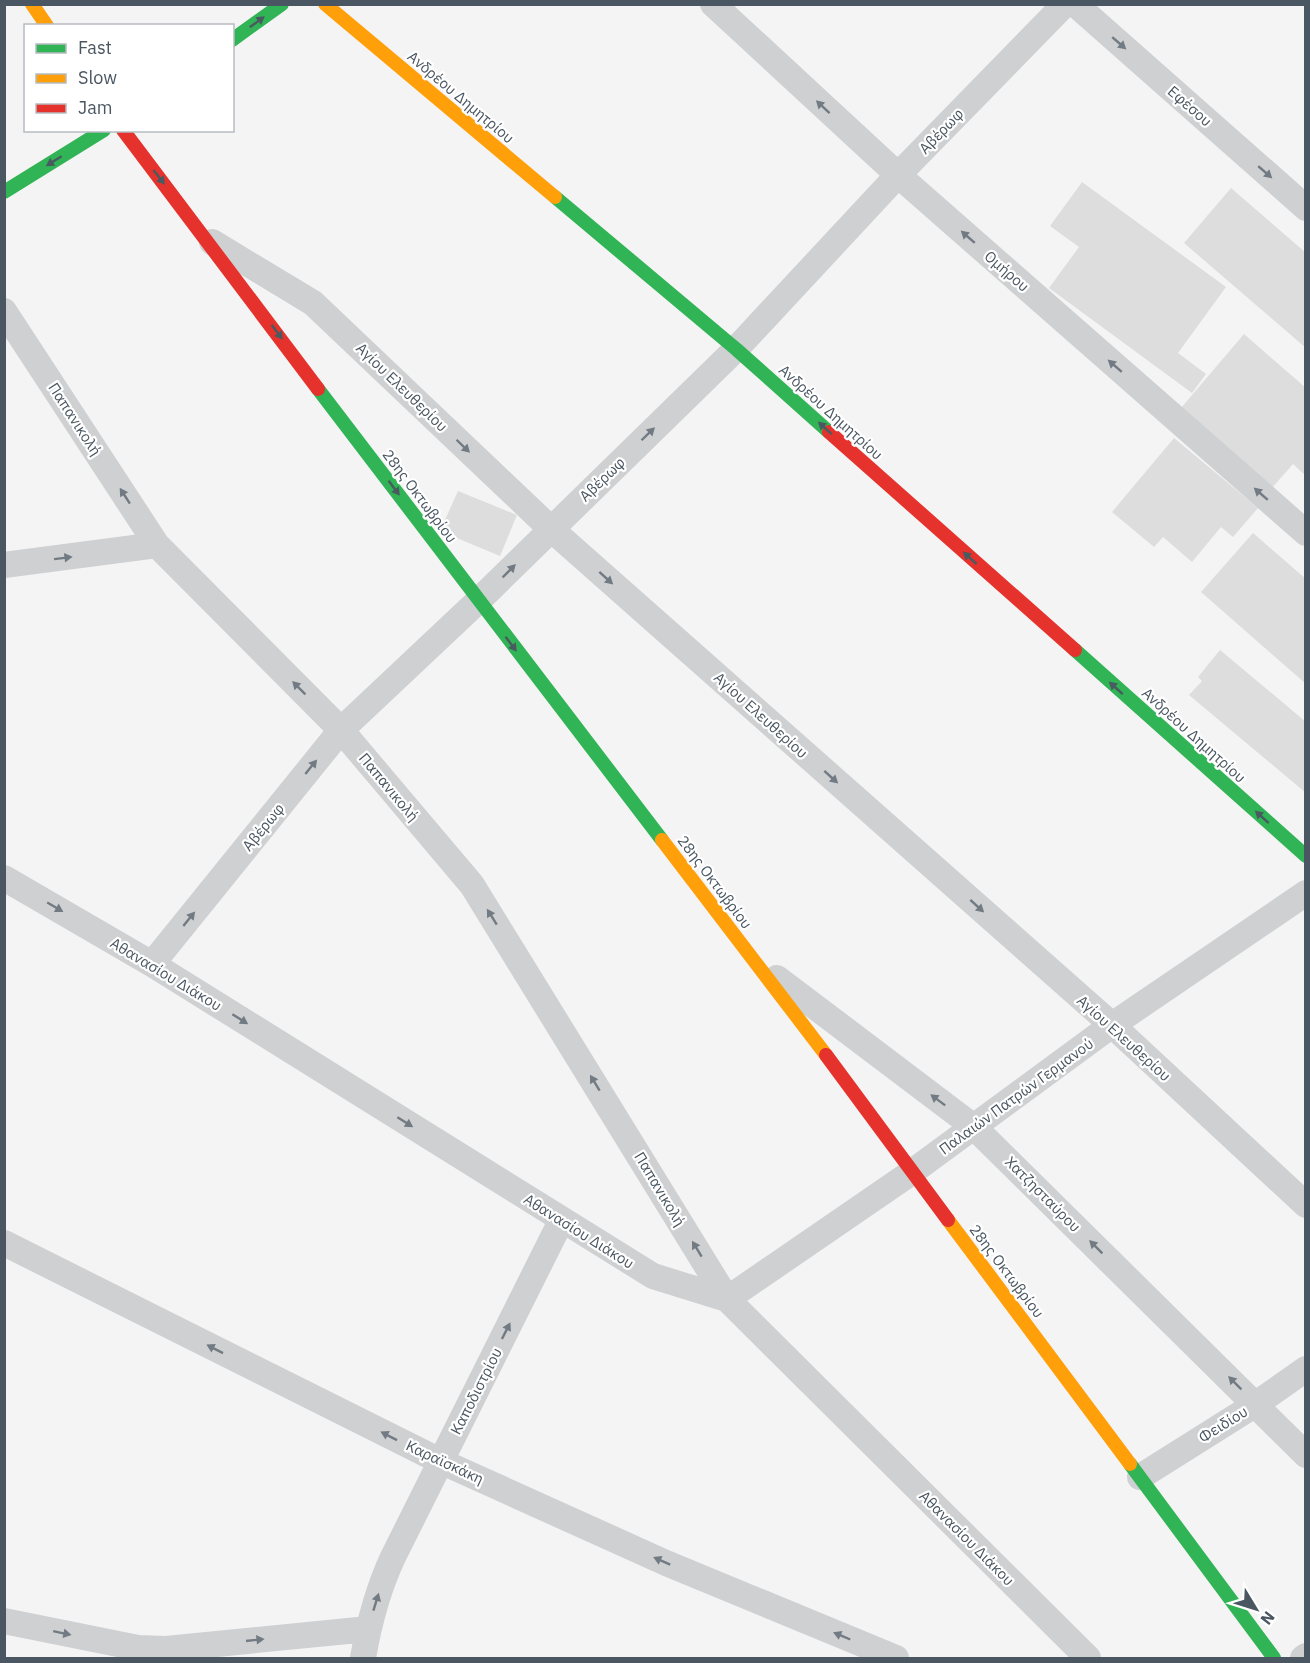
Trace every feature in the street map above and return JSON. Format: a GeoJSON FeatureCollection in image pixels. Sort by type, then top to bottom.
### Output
{"type":"FeatureCollection","features":[{"type":"Feature","properties":{"kind":"main road"},"geometry":{"type":"LineString","coordinates":[[32,4],[46,24]]}},
{"type":"Feature","properties":{"kind":"main road"},"geometry":{"type":"LineString","coordinates":[[234,39],[282,4]]}},
{"type":"Feature","properties":{"kind":"main road","name":"Ανδρέου Δημητρίου"},"geometry":{"type":"LineString","coordinates":[[325,4],[736,349],[1305,856]]}},
{"type":"Feature","properties":{"kind":"main road"},"geometry":{"type":"LineString","coordinates":[[4,192],[101,132]]}},
{"type":"Feature","properties":{"kind":"main road","name":"28ης Οκτωβρίου"},"geometry":{"type":"LineString","coordinates":[[125,132],[478,601],[756,963],[1274,1659]]}},
{"type":"Feature","properties":{"kind":"street","name":"Ομήρου"},"geometry":{"type":"LineString","coordinates":[[713,4],[898,175],[1305,533]]}},
{"type":"Feature","properties":{"kind":"street","name":"Αβέρωφ"},"geometry":{"type":"LineString","coordinates":[[152,964],[341,730],[478,601],[736,349],[898,175],[1065,4]]}},
{"type":"Feature","properties":{"kind":"street","name":"Εφέσου"},"geometry":{"type":"LineString","coordinates":[[1075,4],[1305,208]]}},
{"type":"Feature","properties":{"kind":"street","name":"Αγίου Ελευθερίου"},"geometry":{"type":"LineString","coordinates":[[206,239],[313,303],[551,529],[1112,1025],[1305,1205]]}},
{"type":"Feature","properties":{"kind":"street","name":"Παπανικολή"},"geometry":{"type":"LineString","coordinates":[[4,311],[157,545],[341,730],[472,885],[727,1299]]}},
{"type":"Feature","properties":{"kind":"street"},"geometry":{"type":"LineString","coordinates":[[4,565],[157,545]]}},
{"type":"Feature","properties":{"kind":"street","name":"Αθανασίου Διάκου"},"geometry":{"type":"LineString","coordinates":[[4,878],[152,964],[561,1221],[653,1276],[727,1299],[1088,1659]]}},
{"type":"Feature","properties":{"kind":"street","name":"Παλαιών Πατρών Γερμανού"},"geometry":{"type":"LineString","coordinates":[[727,1299],[912,1172],[1112,1025],[1305,893]]}},
{"type":"Feature","properties":{"kind":"street","name":"Χατζησταύρου"},"geometry":{"type":"LineString","coordinates":[[756,963],[974,1127],[1305,1455]]}},
{"type":"Feature","properties":{"kind":"street","name":"Καποδιστρίου"},"geometry":{"type":"LineString","coordinates":[[363,1659],[368,1629],[385,1574],[561,1221]]}},
{"type":"Feature","properties":{"kind":"street","name":"Καραϊσκάκη"},"geometry":{"type":"LineString","coordinates":[[4,1244],[440,1461],[666,1563],[896,1659]]}},
{"type":"Feature","properties":{"kind":"street","name":"Φειδίου"},"geometry":{"type":"LineString","coordinates":[[1140,1477],[1256,1404],[1305,1369]]}},
{"type":"Feature","properties":{"kind":"street"},"geometry":{"type":"LineString","coordinates":[[4,1621],[138,1648],[166,1648],[368,1629]]}},
{"type":"Feature","properties":{"kind":"building"},"geometry":{"type":"Polygon","coordinates":[[[1082,182],[1226,287],[1178,353],[1206,374],[1192,393],[1049,288],[1079,247],[1050,226],[1082,182]]]}},
{"type":"Feature","properties":{"kind":"building"},"geometry":{"type":"Polygon","coordinates":[[[1231,188],[1306,253],[1306,348],[1184,243],[1231,188]]]}},
{"type":"Feature","properties":{"kind":"building"},"geometry":{"type":"Polygon","coordinates":[[[1244,334],[1306,388],[1306,476],[1293,464],[1272,488],[1181,408],[1244,334]]]}},
{"type":"Feature","properties":{"kind":"building"},"geometry":{"type":"Polygon","coordinates":[[[1174,438],[1258,508],[1233,537],[1221,527],[1192,562],[1163,537],[1154,547],[1112,512],[1174,438]]]}},
{"type":"Feature","properties":{"kind":"building"},"geometry":{"type":"Polygon","coordinates":[[[458,491],[517,515],[500,556],[440,531],[458,491]]]}},
{"type":"Feature","properties":{"kind":"building"},"geometry":{"type":"Polygon","coordinates":[[[1253,533],[1306,579],[1306,684],[1201,592],[1253,533]]]}},
{"type":"Feature","properties":{"kind":"building"},"geometry":{"type":"Polygon","coordinates":[[[1220,650],[1306,722],[1306,793],[1189,695],[1202,681],[1198,677],[1220,650]]]}},
{"type":"Feature","properties":{"kind":"traffic: fast"},"geometry":{"type":"LineString","coordinates":[[234,39],[282,4]]}},
{"type":"Feature","properties":{"kind":"traffic: fast"},"geometry":{"type":"LineString","coordinates":[[4,192],[101,132]]}},
{"type":"Feature","properties":{"kind":"traffic: fast"},"geometry":{"type":"LineString","coordinates":[[555,197],[736,349],[829,432]]}},
{"type":"Feature","properties":{"kind":"traffic: fast"},"geometry":{"type":"LineString","coordinates":[[318,389],[662,840]]}},
{"type":"Feature","properties":{"kind":"traffic: fast"},"geometry":{"type":"LineString","coordinates":[[1075,650],[1306,856]]}},
{"type":"Feature","properties":{"kind":"traffic: fast"},"geometry":{"type":"LineString","coordinates":[[1130,1464],[1274,1658]]}},
{"type":"Feature","properties":{"kind":"traffic: slow"},"geometry":{"type":"LineString","coordinates":[[32,4],[46,24]]}},
{"type":"Feature","properties":{"kind":"traffic: slow"},"geometry":{"type":"LineString","coordinates":[[325,4],[555,197]]}},
{"type":"Feature","properties":{"kind":"traffic: slow"},"geometry":{"type":"LineString","coordinates":[[662,840],[826,1055]]}},
{"type":"Feature","properties":{"kind":"traffic: slow"},"geometry":{"type":"LineString","coordinates":[[948,1220],[1130,1464]]}},
{"type":"Feature","properties":{"kind":"traffic: jam"},"geometry":{"type":"LineString","coordinates":[[125,132],[318,389]]}},
{"type":"Feature","properties":{"kind":"traffic: jam"},"geometry":{"type":"LineString","coordinates":[[829,432],[1075,650]]}},
{"type":"Feature","properties":{"kind":"traffic: jam"},"geometry":{"type":"LineString","coordinates":[[826,1055],[948,1220]]}}]}
